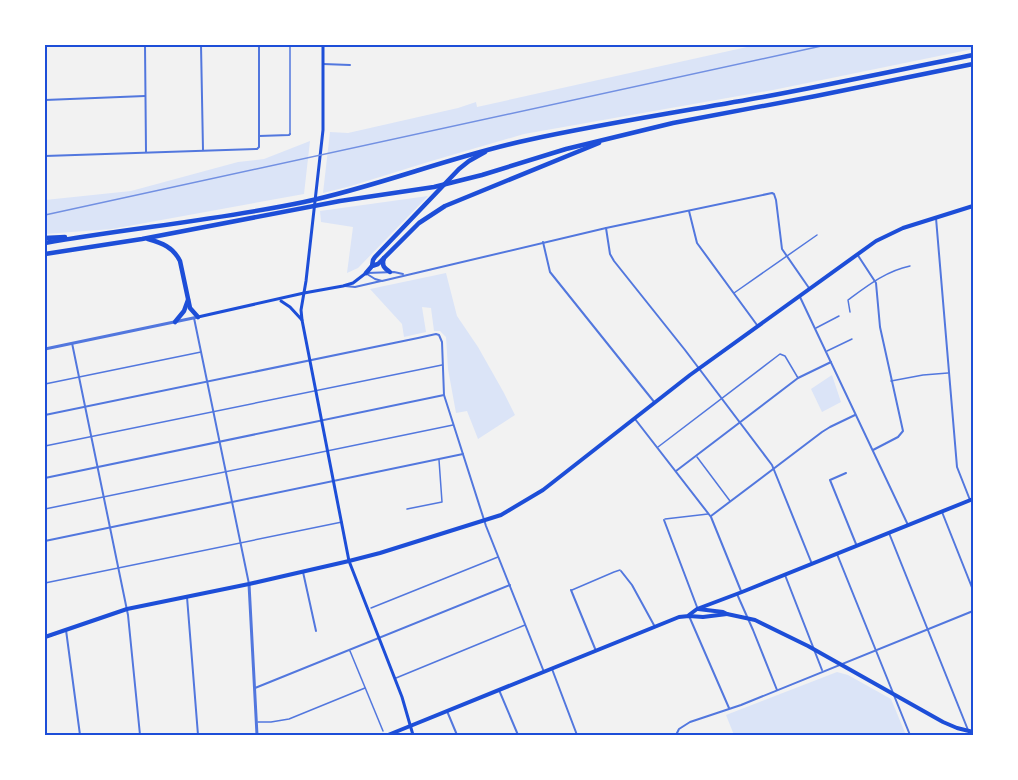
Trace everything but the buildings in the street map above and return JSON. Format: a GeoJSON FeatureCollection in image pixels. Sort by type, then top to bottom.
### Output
{"type":"FeatureCollection","features":[{"type":"Feature","properties":{"kind":"highway"},"geometry":{"type":"LineString","coordinates":[[45,243],[304,201],[367,186],[491,148],[973,55]]}},
{"type":"Feature","properties":{"kind":"highway"},"geometry":{"type":"LineString","coordinates":[[45,254],[340,201],[434,187],[566,149],[682,121],[973,64]]}},
{"type":"Feature","properties":{"kind":"highway"},"geometry":{"type":"LineString","coordinates":[[366,273],[419,223],[445,206],[607,140]]}},
{"type":"Feature","properties":{"kind":"highway"},"geometry":{"type":"LineString","coordinates":[[372,266],[375,257],[454,174],[468,161],[491,148]]}},
{"type":"Feature","properties":{"kind":"highway"},"geometry":{"type":"LineString","coordinates":[[45,238],[104,235]]}},
{"type":"Feature","properties":{"kind":"highway"},"geometry":{"type":"LineString","coordinates":[[142,238],[165,245],[177,255],[188,300],[196,317]]}},
{"type":"Feature","properties":{"kind":"highway"},"geometry":{"type":"LineString","coordinates":[[386,256],[382,262],[384,268],[390,272]]}},
{"type":"Feature","properties":{"kind":"highway"},"geometry":{"type":"LineString","coordinates":[[175,322],[184,311],[188,300]]}},
{"type":"Feature","properties":{"kind":"main road"},"geometry":{"type":"LineString","coordinates":[[323,45],[323,130],[301,310],[302,320],[349,561],[394,678],[412,735]]}},
{"type":"Feature","properties":{"kind":"main road"},"geometry":{"type":"LineString","coordinates":[[45,637],[127,609],[349,561],[501,515],[539,493],[699,369],[876,241],[903,228],[973,206]]}},
{"type":"Feature","properties":{"kind":"main road"},"geometry":{"type":"LineString","coordinates":[[196,317],[343,286],[353,283],[366,273]]}},
{"type":"Feature","properties":{"kind":"main road"},"geometry":{"type":"LineString","coordinates":[[279,300],[290,307],[302,320]]}},
{"type":"Feature","properties":{"kind":"main road"},"geometry":{"type":"LineString","coordinates":[[390,735],[971,499]]}},
{"type":"Feature","properties":{"kind":"main road"},"geometry":{"type":"LineString","coordinates":[[697,609],[748,618],[773,628],[943,722],[971,733]]}},
{"type":"Feature","properties":{"kind":"main road"},"geometry":{"type":"LineString","coordinates":[[689,615],[698,618],[727,614]]}},
{"type":"Feature","properties":{"kind":"street"},"geometry":{"type":"LineString","coordinates":[[144,45],[146,152]]}},
{"type":"Feature","properties":{"kind":"street"},"geometry":{"type":"LineString","coordinates":[[201,45],[203,150]]}},
{"type":"Feature","properties":{"kind":"street"},"geometry":{"type":"LineString","coordinates":[[45,156],[255,149],[259,147],[259,45]]}},
{"type":"Feature","properties":{"kind":"street"},"geometry":{"type":"LineString","coordinates":[[323,64],[350,65]]}},
{"type":"Feature","properties":{"kind":"street"},"geometry":{"type":"LineString","coordinates":[[45,100],[146,96]]}},
{"type":"Feature","properties":{"kind":"street"},"geometry":{"type":"LineString","coordinates":[[259,136],[290,134]]}},
{"type":"Feature","properties":{"kind":"street"},"geometry":{"type":"LineString","coordinates":[[343,286],[356,287],[543,242],[774,194],[782,249],[809,288]]}},
{"type":"Feature","properties":{"kind":"street"},"geometry":{"type":"LineString","coordinates":[[689,211],[697,243],[757,326]]}},
{"type":"Feature","properties":{"kind":"street"},"geometry":{"type":"LineString","coordinates":[[936,217],[957,467],[971,499]]}},
{"type":"Feature","properties":{"kind":"street"},"geometry":{"type":"LineString","coordinates":[[606,228],[610,254],[614,261],[773,468],[812,564]]}},
{"type":"Feature","properties":{"kind":"street"},"geometry":{"type":"LineString","coordinates":[[543,242],[550,272],[655,403]]}},
{"type":"Feature","properties":{"kind":"street"},"geometry":{"type":"LineString","coordinates":[[857,254],[875,281],[880,327],[903,432],[873,450]]}},
{"type":"Feature","properties":{"kind":"street"},"geometry":{"type":"LineString","coordinates":[[366,273],[406,274]]}},
{"type":"Feature","properties":{"kind":"street"},"geometry":{"type":"LineString","coordinates":[[366,273],[382,281]]}},
{"type":"Feature","properties":{"kind":"street"},"geometry":{"type":"LineString","coordinates":[[799,296],[908,525]]}},
{"type":"Feature","properties":{"kind":"street"},"geometry":{"type":"LineString","coordinates":[[45,349],[196,317],[201,352],[249,584],[257,735]]}},
{"type":"Feature","properties":{"kind":"street"},"geometry":{"type":"LineString","coordinates":[[45,415],[439,335],[444,395],[484,520],[544,672]]}},
{"type":"Feature","properties":{"kind":"street"},"geometry":{"type":"LineString","coordinates":[[72,343],[127,609],[140,735]]}},
{"type":"Feature","properties":{"kind":"street"},"geometry":{"type":"LineString","coordinates":[[676,471],[798,378],[831,362]]}},
{"type":"Feature","properties":{"kind":"street"},"geometry":{"type":"LineString","coordinates":[[45,478],[444,395]]}},
{"type":"Feature","properties":{"kind":"street"},"geometry":{"type":"LineString","coordinates":[[710,515],[830,427],[856,414]]}},
{"type":"Feature","properties":{"kind":"street"},"geometry":{"type":"LineString","coordinates":[[635,418],[710,515],[777,690]]}},
{"type":"Feature","properties":{"kind":"street"},"geometry":{"type":"LineString","coordinates":[[45,541],[463,454]]}},
{"type":"Feature","properties":{"kind":"street"},"geometry":{"type":"LineString","coordinates":[[846,473],[830,480],[857,546]]}},
{"type":"Feature","properties":{"kind":"street"},"geometry":{"type":"LineString","coordinates":[[942,512],[973,590]]}},
{"type":"Feature","properties":{"kind":"street"},"geometry":{"type":"LineString","coordinates":[[664,520],[697,609]]}},
{"type":"Feature","properties":{"kind":"street"},"geometry":{"type":"LineString","coordinates":[[889,533],[971,733]]}},
{"type":"Feature","properties":{"kind":"street"},"geometry":{"type":"LineString","coordinates":[[837,554],[910,735]]}},
{"type":"Feature","properties":{"kind":"street"},"geometry":{"type":"LineString","coordinates":[[621,571],[637,593],[655,627]]}},
{"type":"Feature","properties":{"kind":"street"},"geometry":{"type":"LineString","coordinates":[[303,572],[316,631]]}},
{"type":"Feature","properties":{"kind":"street"},"geometry":{"type":"LineString","coordinates":[[785,575],[823,672]]}},
{"type":"Feature","properties":{"kind":"street"},"geometry":{"type":"LineString","coordinates":[[255,688],[510,585]]}},
{"type":"Feature","properties":{"kind":"street"},"geometry":{"type":"LineString","coordinates":[[571,591],[596,651]]}},
{"type":"Feature","properties":{"kind":"street"},"geometry":{"type":"LineString","coordinates":[[187,597],[198,735]]}},
{"type":"Feature","properties":{"kind":"street"},"geometry":{"type":"LineString","coordinates":[[676,735],[684,726],[973,611]]}},
{"type":"Feature","properties":{"kind":"street"},"geometry":{"type":"LineString","coordinates":[[689,615],[729,708]]}},
{"type":"Feature","properties":{"kind":"street"},"geometry":{"type":"LineString","coordinates":[[66,630],[80,735]]}},
{"type":"Feature","properties":{"kind":"street"},"geometry":{"type":"LineString","coordinates":[[552,669],[578,735]]}},
{"type":"Feature","properties":{"kind":"street"},"geometry":{"type":"LineString","coordinates":[[499,690],[518,735]]}},
{"type":"Feature","properties":{"kind":"street"},"geometry":{"type":"LineString","coordinates":[[447,711],[457,735]]}},
{"type":"Feature","properties":{"kind":"lane"},"geometry":{"type":"LineString","coordinates":[[290,45],[290,134]]}},
{"type":"Feature","properties":{"kind":"lane"},"geometry":{"type":"LineString","coordinates":[[734,293],[817,235]]}},
{"type":"Feature","properties":{"kind":"lane"},"geometry":{"type":"LineString","coordinates":[[850,312],[848,300],[875,281],[898,269],[910,266]]}},
{"type":"Feature","properties":{"kind":"lane"},"geometry":{"type":"LineString","coordinates":[[815,329],[839,316]]}},
{"type":"Feature","properties":{"kind":"lane"},"geometry":{"type":"LineString","coordinates":[[826,351],[852,339]]}},
{"type":"Feature","properties":{"kind":"lane"},"geometry":{"type":"LineString","coordinates":[[45,384],[201,352]]}},
{"type":"Feature","properties":{"kind":"lane"},"geometry":{"type":"LineString","coordinates":[[658,448],[780,354],[784,355],[798,378]]}},
{"type":"Feature","properties":{"kind":"lane"},"geometry":{"type":"LineString","coordinates":[[45,446],[443,365]]}},
{"type":"Feature","properties":{"kind":"lane"},"geometry":{"type":"LineString","coordinates":[[891,381],[949,373]]}},
{"type":"Feature","properties":{"kind":"lane"},"geometry":{"type":"LineString","coordinates":[[45,509],[454,425]]}},
{"type":"Feature","properties":{"kind":"lane"},"geometry":{"type":"LineString","coordinates":[[696,456],[730,501]]}},
{"type":"Feature","properties":{"kind":"lane"},"geometry":{"type":"LineString","coordinates":[[407,509],[442,502],[439,459]]}},
{"type":"Feature","properties":{"kind":"lane"},"geometry":{"type":"LineString","coordinates":[[664,520],[710,515]]}},
{"type":"Feature","properties":{"kind":"lane"},"geometry":{"type":"LineString","coordinates":[[45,583],[342,522]]}},
{"type":"Feature","properties":{"kind":"lane"},"geometry":{"type":"LineString","coordinates":[[371,608],[499,557]]}},
{"type":"Feature","properties":{"kind":"lane"},"geometry":{"type":"LineString","coordinates":[[571,591],[621,571]]}},
{"type":"Feature","properties":{"kind":"lane"},"geometry":{"type":"LineString","coordinates":[[394,678],[525,624]]}},
{"type":"Feature","properties":{"kind":"lane"},"geometry":{"type":"LineString","coordinates":[[350,651],[383,731]]}},
{"type":"Feature","properties":{"kind":"lane"},"geometry":{"type":"LineString","coordinates":[[256,722],[289,719],[365,688]]}},
{"type":"Feature","properties":{"kind":"shaded area"},"geometry":{"type":"Polygon","coordinates":[[[756,45],[973,45],[973,49],[773,90],[524,134],[323,193],[330,132],[348,133],[476,102],[477,107],[756,45]]]}},
{"type":"Feature","properties":{"kind":"shaded area"},"geometry":{"type":"Polygon","coordinates":[[[310,141],[304,194],[112,229],[45,234],[45,200],[131,191],[238,162],[264,159],[310,141]]]}},
{"type":"Feature","properties":{"kind":"shaded area"},"geometry":{"type":"Polygon","coordinates":[[[428,196],[358,268],[347,273],[353,227],[321,222],[320,211],[428,196]]]}},
{"type":"Feature","properties":{"kind":"shaded area"},"geometry":{"type":"Polygon","coordinates":[[[446,273],[457,316],[478,347],[515,415],[478,439],[467,411],[456,413],[448,369],[446,337],[440,331],[434,331],[431,308],[422,307],[426,332],[404,337],[402,324],[370,289],[446,273]]]}},
{"type":"Feature","properties":{"kind":"shaded area"},"geometry":{"type":"Polygon","coordinates":[[[832,375],[841,402],[822,412],[811,389],[832,375]]]}},
{"type":"Feature","properties":{"kind":"shaded area"},"geometry":{"type":"Polygon","coordinates":[[[837,672],[848,675],[891,699],[906,735],[734,735],[726,715],[837,672]]]}},
{"type":"Feature","properties":{"kind":"railway"},"geometry":{"type":"LineString","coordinates":[[45,215],[826,45]]}}]}
